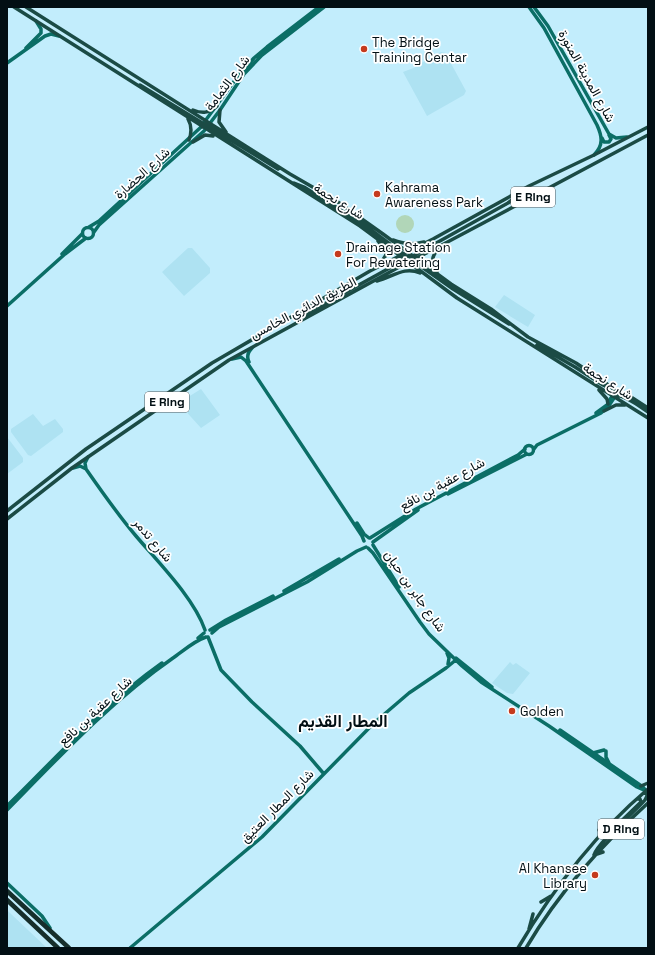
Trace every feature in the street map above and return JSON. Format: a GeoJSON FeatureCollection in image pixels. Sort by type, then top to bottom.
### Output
{"type":"FeatureCollection","features":[{"type":"Feature","properties":{"kind":"highway"},"geometry":{"type":"LineString","coordinates":[[7,891],[68,948]]}},
{"type":"Feature","properties":{"kind":"highway"},"geometry":{"type":"LineString","coordinates":[[7,900],[59,948]]}},
{"type":"Feature","properties":{"kind":"main road","name":"شارع نجمة"},"geometry":{"type":"LineString","coordinates":[[14,7],[184,115],[230,136],[290,174],[335,200],[389,238],[426,275],[457,298],[594,385],[615,395]]}},
{"type":"Feature","properties":{"kind":"main road","name":"شارع نجمة"},"geometry":{"type":"LineString","coordinates":[[26,7],[188,108],[219,137],[375,237],[439,274],[462,292],[504,318],[514,327],[538,343],[571,360],[607,384],[615,395],[626,405],[648,418]]}},
{"type":"Feature","properties":{"kind":"main road"},"geometry":{"type":"LineString","coordinates":[[129,80],[146,87],[273,166],[290,174]]}},
{"type":"Feature","properties":{"kind":"main road"},"geometry":{"type":"LineString","coordinates":[[188,108],[204,113],[217,106]]}},
{"type":"Feature","properties":{"kind":"main road"},"geometry":{"type":"LineString","coordinates":[[220,110],[219,122],[230,136]]}},
{"type":"Feature","properties":{"kind":"main road"},"geometry":{"type":"LineString","coordinates":[[184,115],[192,126],[191,141],[205,135],[219,137]]}},
{"type":"Feature","properties":{"kind":"main road","name":"الطريق الدائري الخامس"},"geometry":{"type":"LineString","coordinates":[[7,519],[72,468],[229,360],[372,282],[433,239],[529,186],[594,155],[648,126]]}},
{"type":"Feature","properties":{"kind":"main road","name":"الطريق الدائري الخامس"},"geometry":{"type":"LineString","coordinates":[[7,510],[86,449],[212,363],[370,271],[440,246],[648,135]]}},
{"type":"Feature","properties":{"kind":"main road"},"geometry":{"type":"LineString","coordinates":[[284,178],[304,187],[363,224],[453,289],[514,327]]}},
{"type":"Feature","properties":{"kind":"main road"},"geometry":{"type":"LineString","coordinates":[[292,325],[308,313],[508,203],[529,186]]}},
{"type":"Feature","properties":{"kind":"main road"},"geometry":{"type":"LineString","coordinates":[[370,271],[380,263],[386,255],[385,250],[375,237]]}},
{"type":"Feature","properties":{"kind":"main road"},"geometry":{"type":"LineString","coordinates":[[389,238],[409,244],[416,244],[433,239]]}},
{"type":"Feature","properties":{"kind":"main road"},"geometry":{"type":"LineString","coordinates":[[439,274],[432,259],[440,246]]}},
{"type":"Feature","properties":{"kind":"main road"},"geometry":{"type":"LineString","coordinates":[[372,282],[407,270],[426,275]]}},
{"type":"Feature","properties":{"kind":"main road"},"geometry":{"type":"LineString","coordinates":[[526,341],[538,345],[603,385],[605,386],[607,384]]}},
{"type":"Feature","properties":{"kind":"main road"},"geometry":{"type":"LineString","coordinates":[[594,385],[606,398],[608,404]]}},
{"type":"Feature","properties":{"kind":"main road"},"geometry":{"type":"LineString","coordinates":[[615,395],[647,410]]}},
{"type":"Feature","properties":{"kind":"main road"},"geometry":{"type":"LineString","coordinates":[[604,411],[616,405],[626,405],[625,402],[628,401],[642,410],[647,410]]}},
{"type":"Feature","properties":{"kind":"main road"},"geometry":{"type":"LineString","coordinates":[[641,786],[648,783]]}},
{"type":"Feature","properties":{"kind":"main road"},"geometry":{"type":"LineString","coordinates":[[593,856],[595,851],[605,840],[646,800],[647,791]]}},
{"type":"Feature","properties":{"kind":"main road","name":"D Ring"},"geometry":{"type":"LineString","coordinates":[[518,948],[553,894],[576,864],[607,828],[637,798],[647,791]]}},
{"type":"Feature","properties":{"kind":"main road"},"geometry":{"type":"LineString","coordinates":[[605,840],[614,827],[640,802],[640,799],[637,798]]}},
{"type":"Feature","properties":{"kind":"main road","name":"D Ring"},"geometry":{"type":"LineString","coordinates":[[526,948],[560,897],[593,856],[648,803]]}},
{"type":"Feature","properties":{"kind":"main road"},"geometry":{"type":"LineString","coordinates":[[619,816],[620,809]]}},
{"type":"Feature","properties":{"kind":"main road"},"geometry":{"type":"LineString","coordinates":[[599,830],[607,828]]}},
{"type":"Feature","properties":{"kind":"main road"},"geometry":{"type":"LineString","coordinates":[[593,856],[603,852]]}},
{"type":"Feature","properties":{"kind":"main road"},"geometry":{"type":"LineString","coordinates":[[541,902],[553,894]]}},
{"type":"Feature","properties":{"kind":"main road"},"geometry":{"type":"LineString","coordinates":[[528,932],[533,914]]}},
{"type":"Feature","properties":{"kind":"street","name":"شارع الثمامة"},"geometry":{"type":"LineString","coordinates":[[206,125],[238,76],[254,58],[319,7]]}},
{"type":"Feature","properties":{"kind":"street","name":"شارع الثمامة"},"geometry":{"type":"LineString","coordinates":[[206,125],[220,110],[256,60],[324,7]]}},
{"type":"Feature","properties":{"kind":"street","name":"شارع المدينة المنورة"},"geometry":{"type":"LineString","coordinates":[[529,7],[544,28],[597,125],[602,137],[601,147],[594,155]]}},
{"type":"Feature","properties":{"kind":"street","name":"شارع المدينة المنورة"},"geometry":{"type":"LineString","coordinates":[[534,7],[548,26],[609,134],[619,138],[632,135]]}},
{"type":"Feature","properties":{"kind":"street"},"geometry":{"type":"LineString","coordinates":[[26,48],[41,33],[41,29],[36,21]]}},
{"type":"Feature","properties":{"kind":"street"},"geometry":{"type":"LineString","coordinates":[[7,63],[26,48],[47,35],[60,36]]}},
{"type":"Feature","properties":{"kind":"street","name":"شارع الحضارة"},"geometry":{"type":"LineString","coordinates":[[94,232],[99,225],[191,141],[206,125]]}},
{"type":"Feature","properties":{"kind":"street"},"geometry":{"type":"LineString","coordinates":[[602,137],[604,142],[609,142],[611,139],[609,134]]}},
{"type":"Feature","properties":{"kind":"street","name":"شارع الحضارة"},"geometry":{"type":"LineString","coordinates":[[88,227],[99,221],[191,141]]}},
{"type":"Feature","properties":{"kind":"street"},"geometry":{"type":"LineString","coordinates":[[7,303],[78,240],[84,229],[88,227],[92,229],[94,232],[91,237],[86,238],[65,254],[7,306]]}},
{"type":"Feature","properties":{"kind":"street"},"geometry":{"type":"LineString","coordinates":[[82,234],[86,238]]}},
{"type":"Feature","properties":{"kind":"street"},"geometry":{"type":"LineString","coordinates":[[256,345],[247,354],[248,360],[364,534],[370,538]]}},
{"type":"Feature","properties":{"kind":"street","name":"شارع جابر بن حيان"},"geometry":{"type":"LineString","coordinates":[[229,360],[241,358],[246,361],[362,536],[365,545],[373,553],[420,622],[447,652],[498,692],[637,787],[647,791]]}},
{"type":"Feature","properties":{"kind":"street"},"geometry":{"type":"LineString","coordinates":[[615,395],[604,411],[537,445],[532,453],[526,454],[524,449],[528,446],[535,445],[593,415],[608,404],[615,395]]}},
{"type":"Feature","properties":{"kind":"street"},"geometry":{"type":"LineString","coordinates":[[530,445],[534,449]]}},
{"type":"Feature","properties":{"kind":"street","name":"شارع عقبة بن نافع"},"geometry":{"type":"LineString","coordinates":[[365,545],[366,539],[370,538],[416,509],[518,455],[524,449]]}},
{"type":"Feature","properties":{"kind":"street","name":"شارع عقبة بن نافع"},"geometry":{"type":"LineString","coordinates":[[7,806],[59,753],[128,689],[226,620],[305,580],[365,545],[373,544],[417,511],[526,454]]}},
{"type":"Feature","properties":{"kind":"street"},"geometry":{"type":"LineString","coordinates":[[86,469],[85,463],[88,457]]}},
{"type":"Feature","properties":{"kind":"street"},"geometry":{"type":"LineString","coordinates":[[72,468],[80,466],[86,469]]}},
{"type":"Feature","properties":{"kind":"street","name":"شارع تدمر"},"geometry":{"type":"LineString","coordinates":[[86,469],[135,535],[174,581],[192,606],[208,633],[221,670],[252,702],[300,746],[324,774]]}},
{"type":"Feature","properties":{"kind":"street","name":"شارع جابر بن حيان"},"geometry":{"type":"LineString","coordinates":[[370,538],[422,621],[431,633],[462,666],[481,682],[593,753],[647,791]]}},
{"type":"Feature","properties":{"kind":"street","name":"شارع عقبة بن نافع"},"geometry":{"type":"LineString","coordinates":[[7,810],[76,741],[134,687],[208,633]]}},
{"type":"Feature","properties":{"kind":"street"},"geometry":{"type":"LineString","coordinates":[[447,652],[449,658],[448,665],[462,666]]}},
{"type":"Feature","properties":{"kind":"street","name":"شارع المطار العتيق"},"geometry":{"type":"LineString","coordinates":[[130,948],[270,830],[379,719],[399,701],[455,659]]}},
{"type":"Feature","properties":{"kind":"street"},"geometry":{"type":"LineString","coordinates":[[593,753],[605,750],[609,764]]}},
{"type":"Feature","properties":{"kind":"street"},"geometry":{"type":"LineString","coordinates":[[7,883],[45,920],[54,934]]}},
{"type":"Feature","properties":{"kind":"shaded area"},"geometry":{"type":"Polygon","coordinates":[[[441,52],[446,53],[447,55],[445,57],[447,59],[448,58],[466,91],[464,95],[427,116],[403,72],[416,67],[441,52]]]}},
{"type":"Feature","properties":{"kind":"shaded area"},"geometry":{"type":"Polygon","coordinates":[[[188,248],[192,248],[210,268],[210,273],[184,296],[162,272],[188,248]]]}},
{"type":"Feature","properties":{"kind":"shaded area"},"geometry":{"type":"Polygon","coordinates":[[[504,295],[535,315],[528,327],[495,307],[504,295]]]}},
{"type":"Feature","properties":{"kind":"shaded area"},"geometry":{"type":"Polygon","coordinates":[[[201,389],[220,415],[201,428],[181,406],[185,399],[201,389]]]}},
{"type":"Feature","properties":{"kind":"shaded area"},"geometry":{"type":"Polygon","coordinates":[[[33,414],[43,426],[55,419],[63,429],[63,432],[31,456],[28,455],[11,432],[11,429],[33,414]]]}},
{"type":"Feature","properties":{"kind":"shaded area"},"geometry":{"type":"Polygon","coordinates":[[[7,437],[23,458],[23,462],[7,474],[7,437]]]}},
{"type":"Feature","properties":{"kind":"shaded area"},"geometry":{"type":"Polygon","coordinates":[[[510,662],[513,665],[516,663],[530,673],[513,694],[507,693],[492,683],[510,662]]]}},
{"type":"Feature","properties":{"kind":"shaded area"},"geometry":{"type":"Polygon","coordinates":[[[7,910],[10,913],[47,948],[7,948],[7,910]]]}},
{"type":"Feature","properties":{"kind":"green space"},"geometry":{"type":"Polygon","coordinates":[[[405,215],[411,218],[414,224],[411,230],[405,233],[399,230],[396,224],[399,218],[405,215]]]}},
{"type":"Feature","properties":{"kind":"place","name":"The Bridge Training Centar"},"geometry":{"type":"Point","coordinates":[364,49]}},
{"type":"Feature","properties":{"kind":"place","name":"Kahrama Awareness Park"},"geometry":{"type":"Point","coordinates":[377,194]}},
{"type":"Feature","properties":{"kind":"place","name":"Drainage Station For Rewatering"},"geometry":{"type":"Point","coordinates":[338,254]}},
{"type":"Feature","properties":{"kind":"place","name":"Golden"},"geometry":{"type":"Point","coordinates":[512,711]}},
{"type":"Feature","properties":{"kind":"place","name":"Al Khansee Library"},"geometry":{"type":"Point","coordinates":[595,875]}},
{"type":"Feature","properties":{"kind":"district","name":"المطار القديم"},"geometry":{"type":"Point","coordinates":[343,721]}}]}
